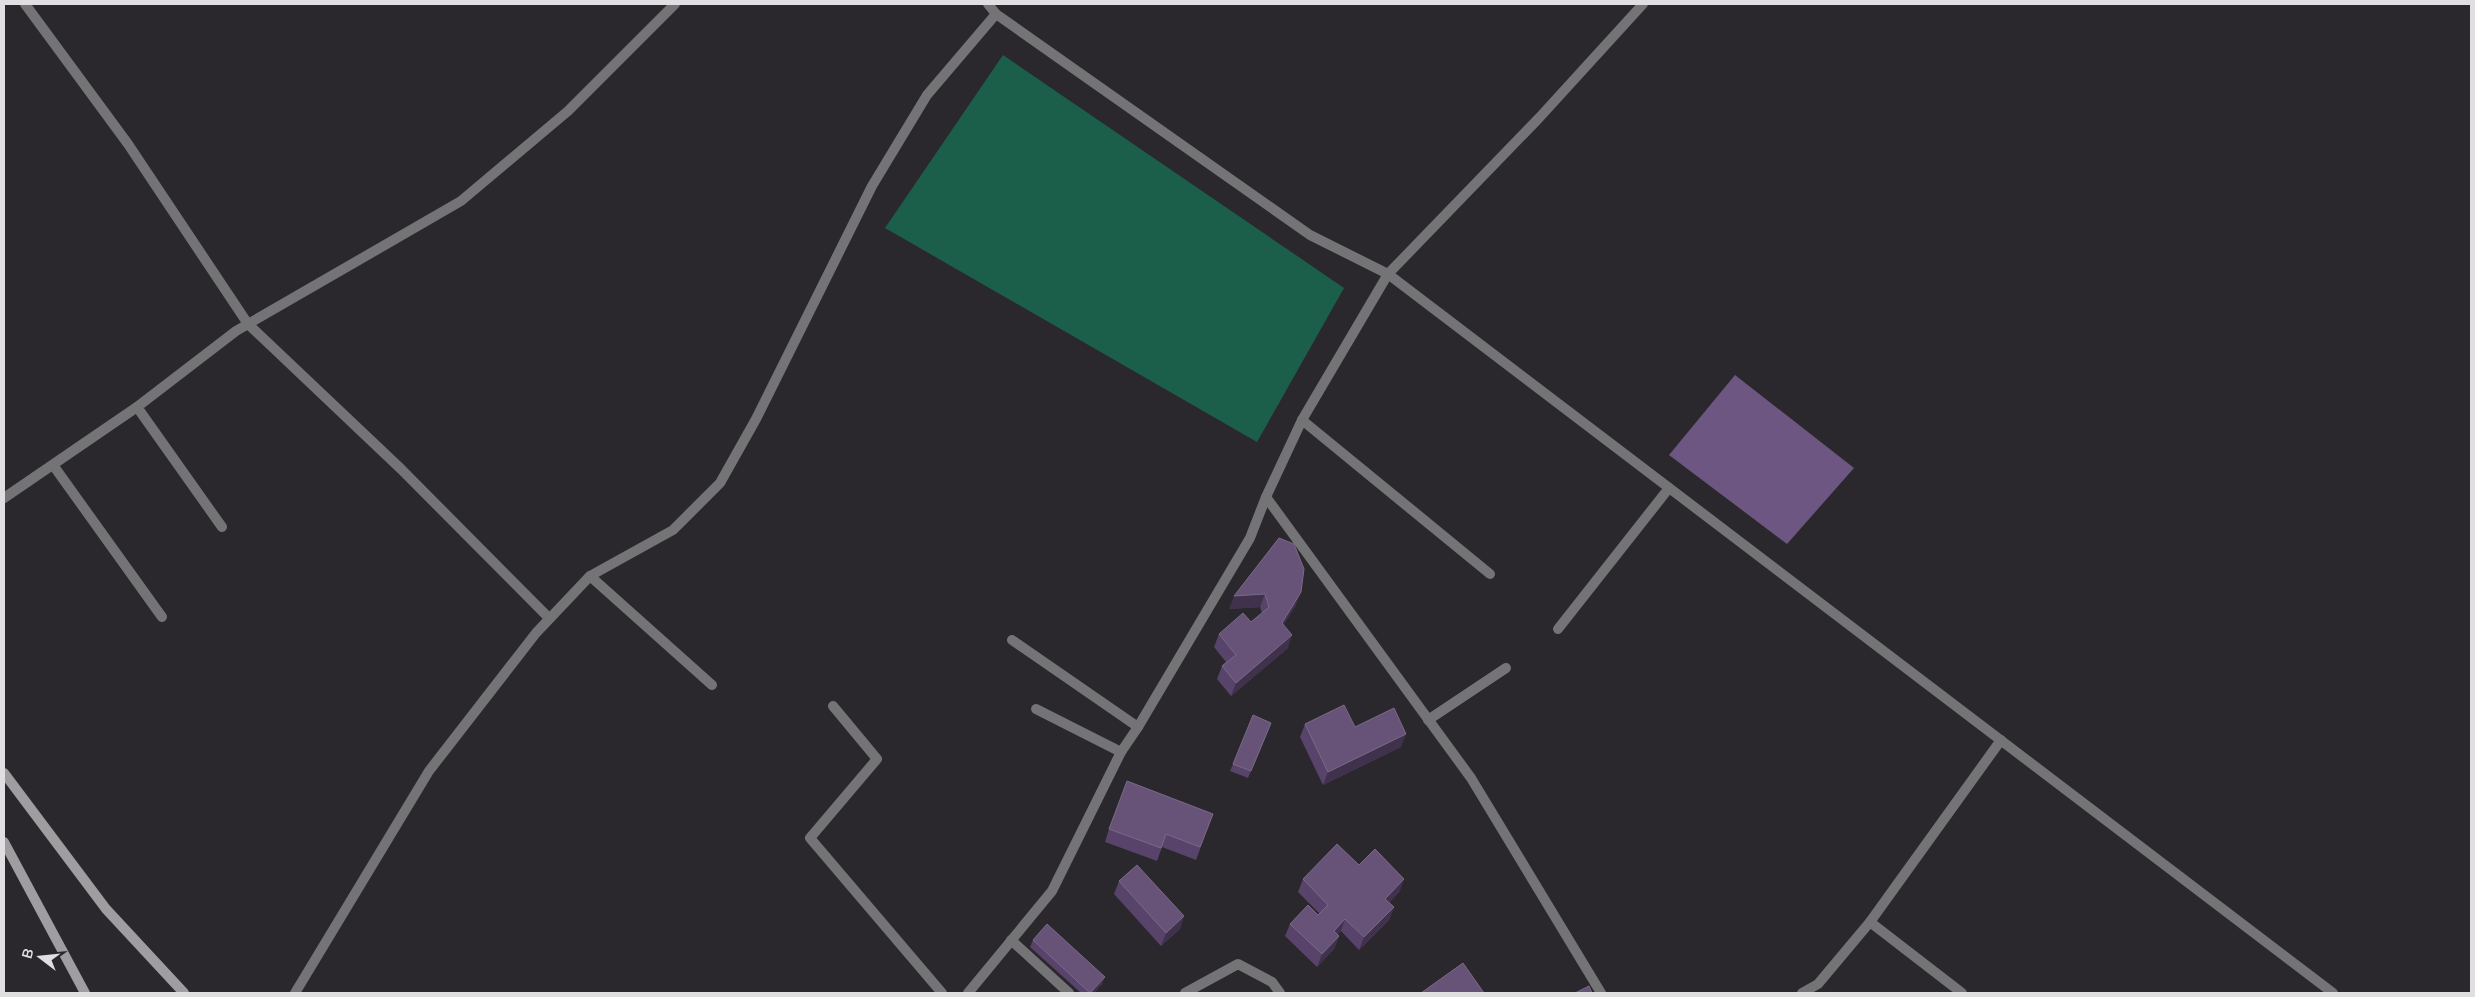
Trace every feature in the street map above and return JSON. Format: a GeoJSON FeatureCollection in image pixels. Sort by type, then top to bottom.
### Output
{"type":"FeatureCollection","features":[{"type":"Feature","properties":{"kind":"main road"},"geometry":{"type":"LineString","coordinates":[[4,774],[106,909],[184,993]]}},
{"type":"Feature","properties":{"kind":"main road"},"geometry":{"type":"LineString","coordinates":[[4,842],[85,993]]}},
{"type":"Feature","properties":{"kind":"street"},"geometry":{"type":"LineString","coordinates":[[25,4],[128,144],[248,324],[401,469],[549,618]]}},
{"type":"Feature","properties":{"kind":"street"},"geometry":{"type":"LineString","coordinates":[[4,498],[137,407],[248,324],[461,201],[568,111],[675,4]]}},
{"type":"Feature","properties":{"kind":"street"},"geometry":{"type":"LineString","coordinates":[[988,4],[996,14],[1310,235],[1388,274],[2333,993]]}},
{"type":"Feature","properties":{"kind":"street"},"geometry":{"type":"LineString","coordinates":[[968,993],[1052,891],[1121,752],[1138,727],[1250,538],[1266,497],[1302,420],[1388,274],[1539,118],[1643,4]]}},
{"type":"Feature","properties":{"kind":"street"},"geometry":{"type":"LineString","coordinates":[[295,993],[429,771],[549,618],[590,576],[673,530],[720,483],[756,419],[872,186],[926,95],[996,14]]}},
{"type":"Feature","properties":{"kind":"street"},"geometry":{"type":"LineString","coordinates":[[137,407],[222,527]]}},
{"type":"Feature","properties":{"kind":"street"},"geometry":{"type":"LineString","coordinates":[[1302,420],[1490,574]]}},
{"type":"Feature","properties":{"kind":"street"},"geometry":{"type":"LineString","coordinates":[[53,465],[162,617]]}},
{"type":"Feature","properties":{"kind":"street"},"geometry":{"type":"LineString","coordinates":[[1558,628],[1669,488]]}},
{"type":"Feature","properties":{"kind":"street"},"geometry":{"type":"LineString","coordinates":[[1266,497],[1471,778],[1601,993]]}},
{"type":"Feature","properties":{"kind":"street"},"geometry":{"type":"LineString","coordinates":[[590,576],[712,685]]}},
{"type":"Feature","properties":{"kind":"street"},"geometry":{"type":"LineString","coordinates":[[1012,640],[1138,727]]}},
{"type":"Feature","properties":{"kind":"street"},"geometry":{"type":"LineString","coordinates":[[1428,720],[1506,668]]}},
{"type":"Feature","properties":{"kind":"street"},"geometry":{"type":"LineString","coordinates":[[833,706],[877,759],[810,838],[942,993]]}},
{"type":"Feature","properties":{"kind":"street"},"geometry":{"type":"LineString","coordinates":[[1036,710],[1121,752]]}},
{"type":"Feature","properties":{"kind":"street"},"geometry":{"type":"LineString","coordinates":[[1802,993],[1818,984],[1870,922],[2001,740]]}},
{"type":"Feature","properties":{"kind":"street"},"geometry":{"type":"LineString","coordinates":[[1870,922],[1962,993]]}},
{"type":"Feature","properties":{"kind":"street"},"geometry":{"type":"LineString","coordinates":[[1011,940],[1069,993]]}},
{"type":"Feature","properties":{"kind":"street"},"geometry":{"type":"LineString","coordinates":[[1185,993],[1238,964],[1272,982],[1280,993]]}},
{"type":"Feature","properties":{"kind":"shaded area"},"geometry":{"type":"Polygon","coordinates":[[[1003,55],[1344,288],[1257,442],[885,228],[1003,55]]]}},
{"type":"Feature","properties":{"kind":"shaded area"},"geometry":{"type":"Polygon","coordinates":[[[1735,375],[1854,468],[1787,544],[1669,455],[1735,375]]]}},
{"type":"Feature","properties":{"kind":"building"},"geometry":{"type":"Polygon","coordinates":[[[1279,538],[1294,544],[1304,569],[1301,592],[1282,623],[1292,635],[1236,683],[1222,666],[1236,655],[1219,634],[1243,613],[1251,622],[1269,607],[1265,594],[1234,596],[1279,538]]]}},
{"type":"Feature","properties":{"kind":"building"},"geometry":{"type":"Polygon","coordinates":[[[1344,705],[1355,727],[1394,708],[1406,734],[1328,772],[1305,724],[1344,705]]]}},
{"type":"Feature","properties":{"kind":"building"},"geometry":{"type":"Polygon","coordinates":[[[1253,715],[1271,723],[1251,771],[1233,764],[1253,715]]]}},
{"type":"Feature","properties":{"kind":"building"},"geometry":{"type":"Polygon","coordinates":[[[1127,781],[1213,814],[1200,847],[1166,834],[1161,848],[1109,829],[1127,781]]]}},
{"type":"Feature","properties":{"kind":"building"},"geometry":{"type":"Polygon","coordinates":[[[1337,844],[1359,865],[1375,849],[1404,879],[1385,899],[1394,907],[1364,937],[1345,919],[1334,931],[1339,936],[1322,954],[1290,924],[1308,905],[1318,915],[1328,905],[1303,879],[1337,844]]]}},
{"type":"Feature","properties":{"kind":"building"},"geometry":{"type":"Polygon","coordinates":[[[1137,865],[1184,916],[1166,933],[1119,881],[1137,865]]]}},
{"type":"Feature","properties":{"kind":"building"},"geometry":{"type":"Polygon","coordinates":[[[1047,924],[1105,977],[1090,993],[1033,940],[1047,924]]]}},
{"type":"Feature","properties":{"kind":"building"},"geometry":{"type":"Polygon","coordinates":[[[1463,963],[1484,993],[1421,993],[1463,963]]]}},
{"type":"Feature","properties":{"kind":"building"},"geometry":{"type":"Polygon","coordinates":[[[1589,986],[1592,993],[1575,993],[1589,986]]]}}]}
